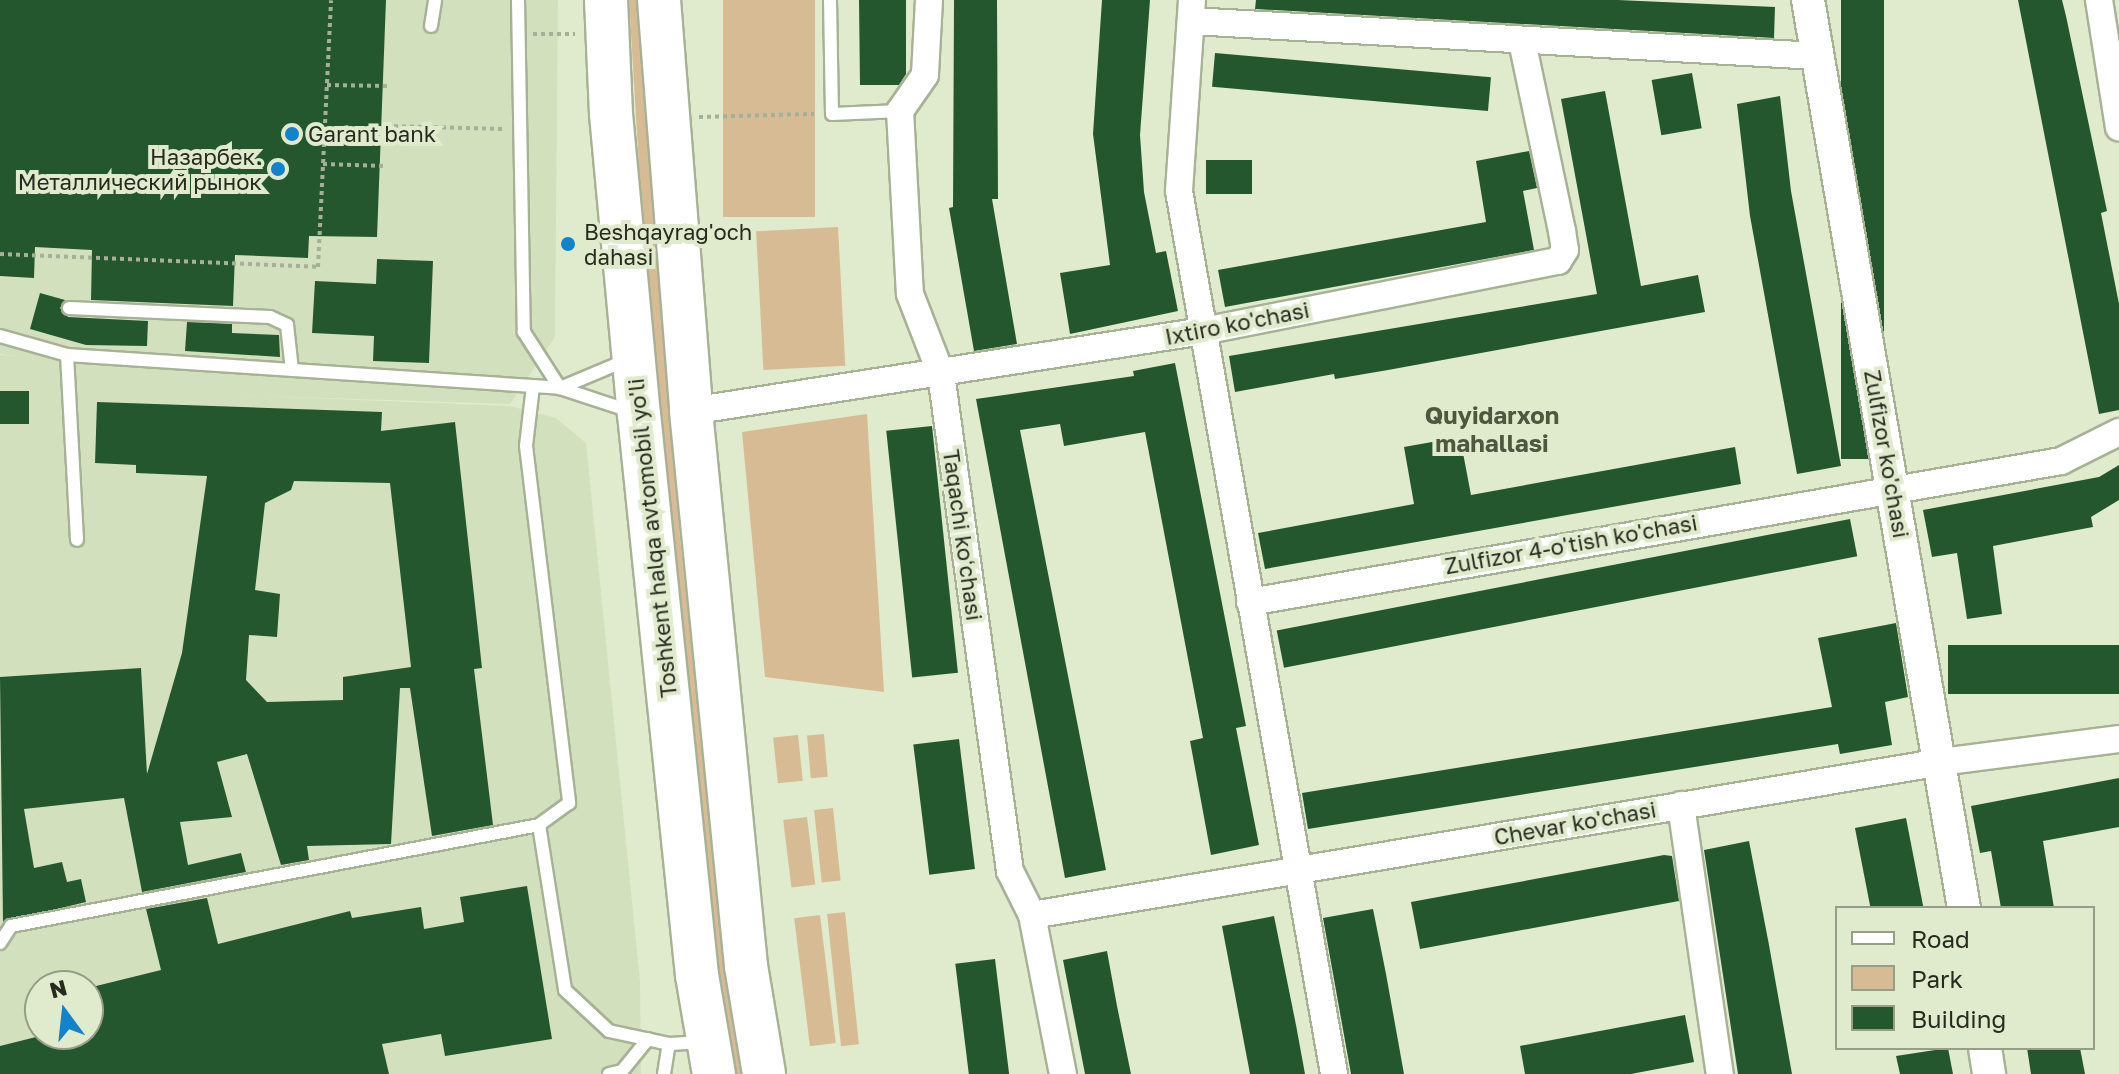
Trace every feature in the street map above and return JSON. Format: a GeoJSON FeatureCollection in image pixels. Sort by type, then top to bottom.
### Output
{"type":"FeatureCollection","features":[{"type":"Feature","properties":{"kind":"highway","name":"Toshkent halqa avtomobil yo'li"},"geometry":{"type":"LineString","coordinates":[[606,0],[611,114],[633,358],[697,975],[714,1074]]}},
{"type":"Feature","properties":{"kind":"highway"},"geometry":{"type":"LineString","coordinates":[[659,0],[691,411],[746,966],[764,1074]]}},
{"type":"Feature","properties":{"kind":"highway"},"geometry":{"type":"LineString","coordinates":[[746,966],[780,1074]]}},
{"type":"Feature","properties":{"kind":"highway"},"geometry":{"type":"LineString","coordinates":[[670,1055],[697,975]]}},
{"type":"Feature","properties":{"kind":"street"},"geometry":{"type":"LineString","coordinates":[[900,111],[925,75],[929,0]]}},
{"type":"Feature","properties":{"kind":"street","name":"Zulfizor ko'chasi"},"geometry":{"type":"LineString","coordinates":[[1808,0],[1964,906]]}},
{"type":"Feature","properties":{"kind":"street"},"geometry":{"type":"LineString","coordinates":[[2099,0],[2119,127]]}},
{"type":"Feature","properties":{"kind":"street"},"geometry":{"type":"LineString","coordinates":[[1334,1074],[1179,191],[1191,11],[1522,41],[1817,56]]}},
{"type":"Feature","properties":{"kind":"street","name":"Ixtiro ko'chasi"},"geometry":{"type":"LineString","coordinates":[[691,411],[1203,331],[1558,261],[1565,250],[1562,231],[1522,41]]}},
{"type":"Feature","properties":{"kind":"street","name":"Taqachi koʻchasi"},"geometry":{"type":"LineString","coordinates":[[900,111],[910,294],[941,374],[1010,871],[1032,915],[1063,1074]]}},
{"type":"Feature","properties":{"kind":"street","name":"Zulfizor 4-o'tish ko'chasi"},"geometry":{"type":"LineString","coordinates":[[1250,602],[1892,487],[2061,461],[2119,432]]}},
{"type":"Feature","properties":{"kind":"street","name":"Chevar ko'chasi"},"geometry":{"type":"LineString","coordinates":[[1032,915],[1941,762],[2119,739]]}},
{"type":"Feature","properties":{"kind":"street"},"geometry":{"type":"LineString","coordinates":[[1681,805],[1718,1074]]}},
{"type":"Feature","properties":{"kind":"street"},"geometry":{"type":"LineString","coordinates":[[1985,1050],[1989,1074]]}},
{"type":"Feature","properties":{"kind":"lane"},"geometry":{"type":"LineString","coordinates":[[431,26],[435,0]]}},
{"type":"Feature","properties":{"kind":"lane"},"geometry":{"type":"LineString","coordinates":[[518,0],[524,332],[560,388]]}},
{"type":"Feature","properties":{"kind":"lane"},"geometry":{"type":"LineString","coordinates":[[830,0],[832,114],[900,111]]}},
{"type":"Feature","properties":{"kind":"lane"},"geometry":{"type":"LineString","coordinates":[[69,308],[270,317],[287,325],[292,370]]}},
{"type":"Feature","properties":{"kind":"lane"},"geometry":{"type":"LineString","coordinates":[[0,336],[67,355],[560,388],[639,414]]}},
{"type":"Feature","properties":{"kind":"lane"},"geometry":{"type":"LineString","coordinates":[[67,355],[77,540]]}},
{"type":"Feature","properties":{"kind":"lane"},"geometry":{"type":"LineString","coordinates":[[560,388],[633,358]]}},
{"type":"Feature","properties":{"kind":"lane"},"geometry":{"type":"LineString","coordinates":[[0,943],[11,926],[539,825],[569,803],[526,446],[533,386]]}},
{"type":"Feature","properties":{"kind":"lane"},"geometry":{"type":"LineString","coordinates":[[539,825],[565,990],[609,1031],[670,1055]]}},
{"type":"Feature","properties":{"kind":"lane"},"geometry":{"type":"LineString","coordinates":[[609,1074],[670,1055]]}},
{"type":"Feature","properties":{"kind":"path"},"geometry":{"type":"LineString","coordinates":[[0,254],[318,267],[331,0]]}},
{"type":"Feature","properties":{"kind":"path"},"geometry":{"type":"LineString","coordinates":[[546,33],[575,34]]}},
{"type":"Feature","properties":{"kind":"path"},"geometry":{"type":"LineString","coordinates":[[327,85],[388,86]]}},
{"type":"Feature","properties":{"kind":"path"},"geometry":{"type":"LineString","coordinates":[[699,118],[832,114]]}},
{"type":"Feature","properties":{"kind":"path"},"geometry":{"type":"LineString","coordinates":[[386,126],[518,129]]}},
{"type":"Feature","properties":{"kind":"path"},"geometry":{"type":"LineString","coordinates":[[323,164],[385,166]]}},
{"type":"Feature","properties":{"kind":"shaded area"},"geometry":{"type":"Polygon","coordinates":[[[0,0],[558,0],[555,337],[510,404],[233,395],[510,406],[556,418],[586,443],[640,981],[641,1074],[0,1074],[0,355],[17,356],[0,354],[0,0]]]}},
{"type":"Feature","properties":{"kind":"green space"},"geometry":{"type":"Polygon","coordinates":[[[629,0],[643,0],[649,143],[680,537],[711,834],[743,1074],[728,1074],[652,384],[629,0]]]}},
{"type":"Feature","properties":{"kind":"green space"},"geometry":{"type":"Polygon","coordinates":[[[723,0],[815,0],[815,217],[723,217],[723,0]]]}},
{"type":"Feature","properties":{"kind":"green space"},"geometry":{"type":"Polygon","coordinates":[[[838,227],[845,366],[763,370],[756,231],[838,227]]]}},
{"type":"Feature","properties":{"kind":"green space"},"geometry":{"type":"Polygon","coordinates":[[[867,414],[884,692],[765,677],[742,432],[867,414]]]}},
{"type":"Feature","properties":{"kind":"green space"},"geometry":{"type":"Polygon","coordinates":[[[824,734],[828,777],[811,778],[807,735],[824,734]]]}},
{"type":"Feature","properties":{"kind":"green space"},"geometry":{"type":"Polygon","coordinates":[[[798,735],[803,781],[778,783],[773,738],[798,735]]]}},
{"type":"Feature","properties":{"kind":"green space"},"geometry":{"type":"Polygon","coordinates":[[[833,808],[841,881],[822,883],[814,810],[833,808]]]}},
{"type":"Feature","properties":{"kind":"green space"},"geometry":{"type":"Polygon","coordinates":[[[807,817],[815,884],[791,887],[783,820],[807,817]]]}},
{"type":"Feature","properties":{"kind":"green space"},"geometry":{"type":"Polygon","coordinates":[[[845,912],[859,1044],[841,1046],[827,914],[845,912]]]}},
{"type":"Feature","properties":{"kind":"green space"},"geometry":{"type":"Polygon","coordinates":[[[820,915],[836,1043],[810,1046],[794,918],[820,915]]]}},
{"type":"Feature","properties":{"kind":"building"},"geometry":{"type":"Polygon","coordinates":[[[0,0],[386,0],[377,237],[309,236],[308,258],[235,255],[233,306],[91,300],[92,250],[35,247],[34,278],[0,276],[0,0]]]}},
{"type":"Feature","properties":{"kind":"building"},"geometry":{"type":"Polygon","coordinates":[[[859,0],[906,0],[906,74],[899,85],[860,85],[859,0]]]}},
{"type":"Feature","properties":{"kind":"building"},"geometry":{"type":"Polygon","coordinates":[[[954,0],[997,0],[998,199],[992,199],[1017,344],[974,351],[949,208],[953,207],[954,0]]]}},
{"type":"Feature","properties":{"kind":"building"},"geometry":{"type":"Polygon","coordinates":[[[1102,0],[1150,0],[1140,135],[1144,192],[1156,253],[1166,251],[1178,311],[1070,334],[1060,273],[1110,265],[1093,134],[1102,0]]]}},
{"type":"Feature","properties":{"kind":"building"},"geometry":{"type":"Polygon","coordinates":[[[1256,0],[1618,0],[1775,7],[1774,38],[1255,9],[1256,0]]]}},
{"type":"Feature","properties":{"kind":"building"},"geometry":{"type":"Polygon","coordinates":[[[1841,0],[1884,0],[1884,459],[1841,459],[1841,0]]]}},
{"type":"Feature","properties":{"kind":"building"},"geometry":{"type":"Polygon","coordinates":[[[2018,0],[2062,0],[2066,16],[2107,211],[2101,213],[2119,304],[2119,410],[2099,414],[2018,0]]]}},
{"type":"Feature","properties":{"kind":"building"},"geometry":{"type":"Polygon","coordinates":[[[1215,53],[1491,77],[1488,111],[1212,87],[1215,53]]]}},
{"type":"Feature","properties":{"kind":"building"},"geometry":{"type":"Polygon","coordinates":[[[1692,73],[1702,128],[1661,135],[1652,80],[1692,73]]]}},
{"type":"Feature","properties":{"kind":"building"},"geometry":{"type":"Polygon","coordinates":[[[1605,91],[1641,286],[1698,275],[1705,312],[1388,370],[1335,379],[1334,374],[1235,392],[1229,356],[1597,294],[1561,99],[1605,91]]]}},
{"type":"Feature","properties":{"kind":"building"},"geometry":{"type":"Polygon","coordinates":[[[1780,96],[1791,191],[1841,466],[1797,474],[1750,216],[1737,104],[1780,96]]]}},
{"type":"Feature","properties":{"kind":"building"},"geometry":{"type":"Polygon","coordinates":[[[1529,151],[1537,188],[1523,191],[1534,250],[1225,307],[1218,270],[1486,222],[1476,161],[1529,151]]]}},
{"type":"Feature","properties":{"kind":"building"},"geometry":{"type":"Polygon","coordinates":[[[1206,160],[1252,160],[1252,194],[1206,194],[1206,160]]]}},
{"type":"Feature","properties":{"kind":"building"},"geometry":{"type":"Polygon","coordinates":[[[377,259],[433,261],[429,363],[373,361],[374,336],[312,333],[315,281],[376,284],[377,259]]]}},
{"type":"Feature","properties":{"kind":"building"},"geometry":{"type":"Polygon","coordinates":[[[40,293],[65,300],[60,308],[68,317],[148,321],[147,346],[86,345],[30,329],[40,293]]]}},
{"type":"Feature","properties":{"kind":"building"},"geometry":{"type":"Polygon","coordinates":[[[187,322],[232,324],[232,333],[279,335],[280,357],[185,351],[187,322]]]}},
{"type":"Feature","properties":{"kind":"building"},"geometry":{"type":"Polygon","coordinates":[[[1175,363],[1246,726],[1236,728],[1259,845],[1211,855],[1190,741],[1203,738],[1145,432],[1064,446],[1060,424],[1020,430],[1106,870],[1065,878],[976,399],[1134,376],[1133,371],[1175,363]]]}},
{"type":"Feature","properties":{"kind":"building"},"geometry":{"type":"Polygon","coordinates":[[[0,391],[29,391],[29,424],[0,424],[0,391]]]}},
{"type":"Feature","properties":{"kind":"building"},"geometry":{"type":"Polygon","coordinates":[[[97,402],[382,412],[381,431],[455,422],[482,668],[474,669],[493,825],[432,836],[410,688],[400,688],[391,844],[307,846],[309,860],[281,865],[247,754],[217,762],[232,817],[180,822],[188,865],[241,853],[246,872],[142,892],[124,798],[24,809],[34,868],[62,862],[67,882],[81,879],[86,902],[3,922],[0,677],[141,668],[147,774],[182,653],[207,476],[136,473],[136,465],[95,463],[97,402]],[[294,481],[291,490],[265,503],[255,590],[280,594],[277,637],[249,635],[246,680],[267,702],[343,700],[343,677],[411,667],[390,483],[294,481]]]}},
{"type":"Feature","properties":{"kind":"building"},"geometry":{"type":"Polygon","coordinates":[[[932,426],[958,673],[912,677],[886,431],[932,426]]]}},
{"type":"Feature","properties":{"kind":"building"},"geometry":{"type":"Polygon","coordinates":[[[1460,437],[1471,495],[1735,447],[1741,484],[1265,569],[1258,533],[1414,504],[1404,447],[1460,437]]]}},
{"type":"Feature","properties":{"kind":"building"},"geometry":{"type":"Polygon","coordinates":[[[2119,465],[2119,500],[2091,517],[2093,527],[1993,546],[2002,614],[1967,619],[1957,553],[1932,557],[1923,510],[2099,477],[2119,465]]]}},
{"type":"Feature","properties":{"kind":"building"},"geometry":{"type":"Polygon","coordinates":[[[1850,519],[1857,556],[1284,668],[1277,630],[1850,519]]]}},
{"type":"Feature","properties":{"kind":"building"},"geometry":{"type":"Polygon","coordinates":[[[1896,623],[1908,697],[1885,702],[1892,745],[1840,754],[1838,744],[1308,829],[1302,793],[1832,707],[1818,638],[1896,623]]]}},
{"type":"Feature","properties":{"kind":"building"},"geometry":{"type":"Polygon","coordinates":[[[1948,645],[2119,645],[2119,694],[1948,694],[1948,645]]]}},
{"type":"Feature","properties":{"kind":"building"},"geometry":{"type":"Polygon","coordinates":[[[959,739],[975,869],[929,875],[913,745],[959,739]]]}},
{"type":"Feature","properties":{"kind":"building"},"geometry":{"type":"Polygon","coordinates":[[[2119,778],[2119,827],[2043,841],[2054,906],[2001,906],[1991,851],[1980,853],[1971,806],[2119,778]]]}},
{"type":"Feature","properties":{"kind":"building"},"geometry":{"type":"Polygon","coordinates":[[[1906,818],[1923,906],[1870,906],[1855,828],[1906,818]]]}},
{"type":"Feature","properties":{"kind":"building"},"geometry":{"type":"Polygon","coordinates":[[[1749,841],[1792,1074],[1738,1074],[1704,850],[1749,841]]]}},
{"type":"Feature","properties":{"kind":"building"},"geometry":{"type":"Polygon","coordinates":[[[1672,856],[1679,901],[1420,949],[1411,902],[1672,856]]]}},
{"type":"Feature","properties":{"kind":"building"},"geometry":{"type":"Polygon","coordinates":[[[527,886],[552,1039],[445,1056],[441,1034],[382,1044],[389,1074],[0,1074],[0,1046],[24,1040],[24,1050],[104,1050],[104,984],[161,970],[146,909],[207,898],[218,944],[350,911],[352,918],[421,907],[424,929],[464,922],[460,897],[527,886]]]}},
{"type":"Feature","properties":{"kind":"building"},"geometry":{"type":"Polygon","coordinates":[[[1373,909],[1404,1074],[1351,1074],[1323,918],[1373,909]]]}},
{"type":"Feature","properties":{"kind":"building"},"geometry":{"type":"Polygon","coordinates":[[[1274,916],[1305,1074],[1250,1074],[1222,926],[1274,916]]]}},
{"type":"Feature","properties":{"kind":"building"},"geometry":{"type":"Polygon","coordinates":[[[1107,951],[1131,1074],[1085,1074],[1063,960],[1107,951]]]}},
{"type":"Feature","properties":{"kind":"building"},"geometry":{"type":"Polygon","coordinates":[[[995,959],[1009,1074],[969,1074],[955,964],[995,959]]]}},
{"type":"Feature","properties":{"kind":"building"},"geometry":{"type":"Polygon","coordinates":[[[1685,1015],[1694,1062],[1631,1074],[1525,1074],[1520,1046],[1685,1015]]]}},
{"type":"Feature","properties":{"kind":"building"},"geometry":{"type":"Polygon","coordinates":[[[1948,1050],[1953,1074],[1900,1074],[1896,1056],[1948,1050]]]}},
{"type":"Feature","properties":{"kind":"building"},"geometry":{"type":"Polygon","coordinates":[[[2027,1050],[2080,1050],[2085,1074],[2031,1074],[2027,1050]]]}},
{"type":"Feature","properties":{"kind":"place","name":"Garant bank"},"geometry":{"type":"Point","coordinates":[292,134]}},
{"type":"Feature","properties":{"kind":"place","name":"Назарбек. Металлический рынок"},"geometry":{"type":"Point","coordinates":[278,169]}},
{"type":"Feature","properties":{"kind":"place","name":"Beshqayrag'och dahasi"},"geometry":{"type":"Point","coordinates":[568,244]}},
{"type":"Feature","properties":{"kind":"district","name":"Quyidarxon mahallasi"},"geometry":{"type":"Point","coordinates":[1492,429]}}]}
